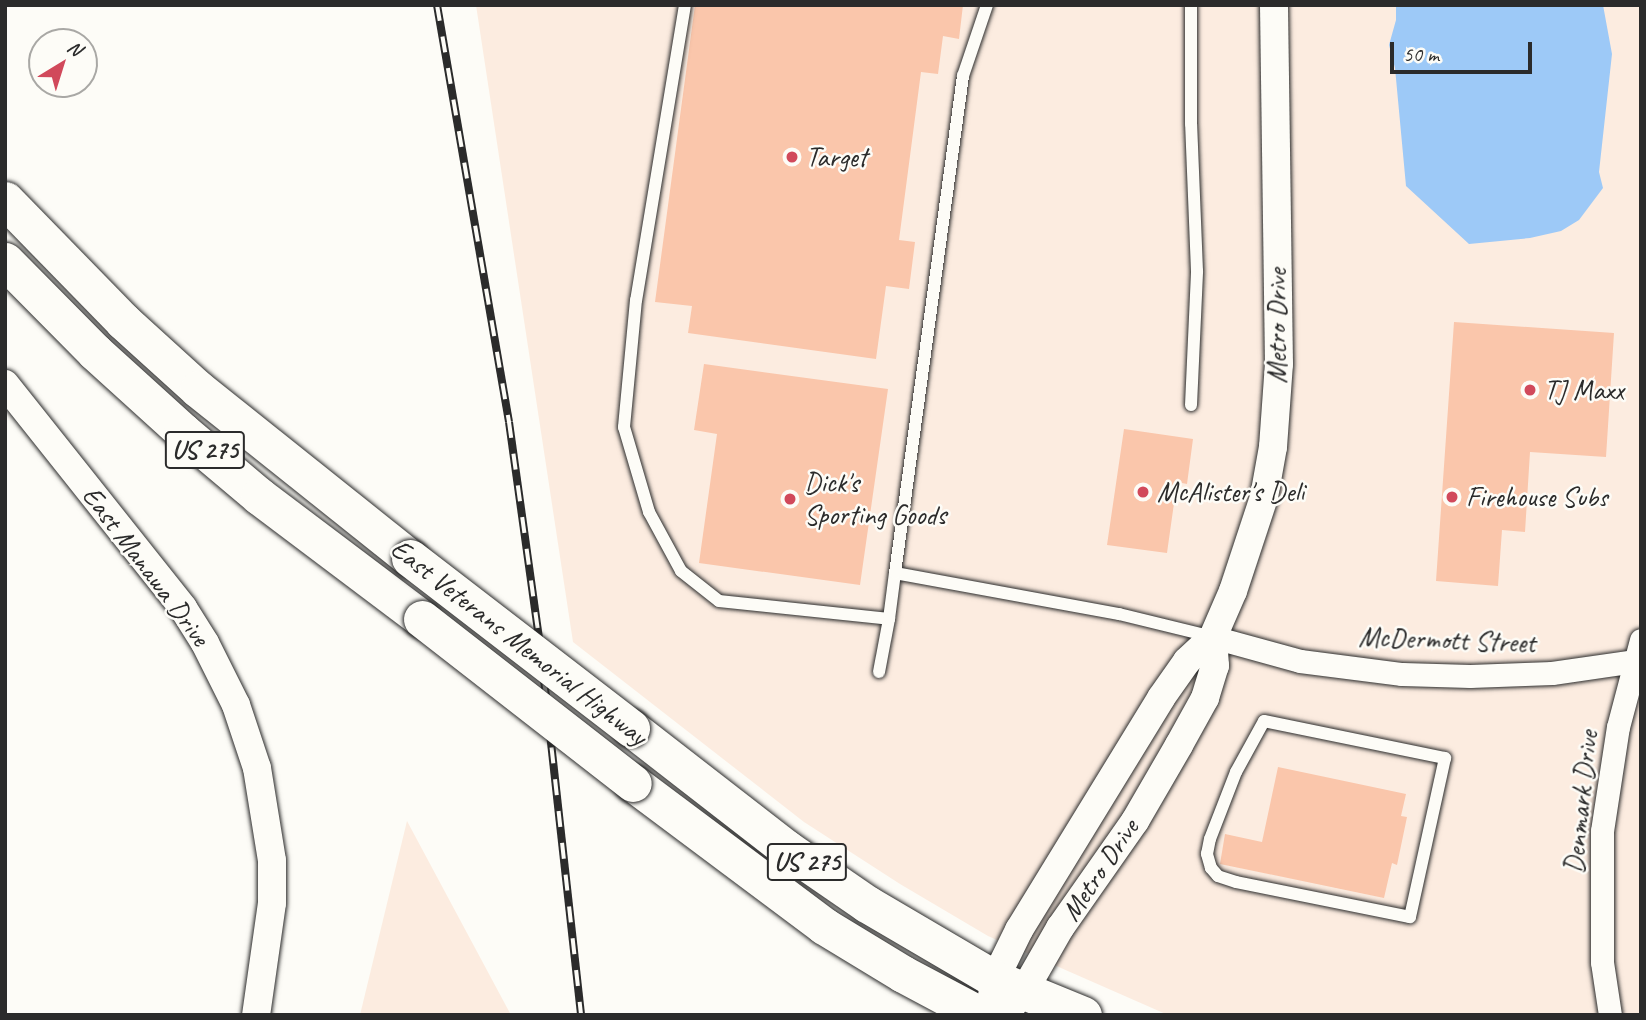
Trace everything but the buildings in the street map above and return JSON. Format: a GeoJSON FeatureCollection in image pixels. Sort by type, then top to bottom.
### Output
{"type":"FeatureCollection","features":[{"type":"Feature","properties":{"kind":"main road","name":"East Veterans Memorial Highway"},"geometry":{"type":"LineString","coordinates":[[5,200],[123,320],[198,389],[411,558],[798,857],[867,904],[1010,985],[1083,1015]]}},
{"type":"Feature","properties":{"kind":"main road","name":"East Veterans Memorial Highway"},"geometry":{"type":"LineString","coordinates":[[5,261],[95,352],[259,496],[824,926],[903,974],[980,1015]]}},
{"type":"Feature","properties":{"kind":"street","name":"Metro Drive"},"geometry":{"type":"LineString","coordinates":[[989,1015],[1010,985],[1060,928],[1135,821],[1205,698],[1215,666],[1213,637],[1256,522],[1273,447],[1279,336],[1274,5]]}},
{"type":"Feature","properties":{"kind":"street","name":"East Manawa Drive"},"geometry":{"type":"LineString","coordinates":[[5,384],[183,608],[205,643],[236,705],[257,768],[272,862],[270,930],[256,1015]]}},
{"type":"Feature","properties":{"kind":"street","name":"Metro Drive"},"geometry":{"type":"LineString","coordinates":[[997,1015],[1010,1008],[1010,985],[1019,930],[1161,698],[1187,661],[1213,637]]}},
{"type":"Feature","properties":{"kind":"street","name":"McDermott Street"},"geometry":{"type":"LineString","coordinates":[[1213,637],[1300,661],[1402,674],[1471,676],[1552,673],[1639,654]]}},
{"type":"Feature","properties":{"kind":"street","name":"Denmark Drive"},"geometry":{"type":"LineString","coordinates":[[1610,1015],[1602,962],[1602,831],[1610,771],[1639,654]]}},
{"type":"Feature","properties":{"kind":"lane"},"geometry":{"type":"LineString","coordinates":[[685,5],[636,300],[624,427],[633,464],[649,512],[681,571],[719,601],[889,619]]}},
{"type":"Feature","properties":{"kind":"lane"},"geometry":{"type":"LineString","coordinates":[[879,672],[889,619],[963,76],[986,5]]}},
{"type":"Feature","properties":{"kind":"lane"},"geometry":{"type":"LineString","coordinates":[[1191,5],[1191,124],[1198,271],[1191,405]]}},
{"type":"Feature","properties":{"kind":"lane"},"geometry":{"type":"LineString","coordinates":[[895,573],[1119,614],[1213,637]]}},
{"type":"Feature","properties":{"kind":"lane"},"geometry":{"type":"LineString","coordinates":[[1264,721],[1422,754],[1445,758],[1410,917],[1236,882],[1218,876],[1211,868],[1207,854],[1210,838],[1236,772],[1264,721]]}},
{"type":"Feature","properties":{"kind":"shaded area"},"geometry":{"type":"Polygon","coordinates":[[[476,5],[1641,5],[1641,1015],[1168,1015],[988,936],[900,884],[804,822],[573,642],[476,5]]]}},
{"type":"Feature","properties":{"kind":"shaded area"},"geometry":{"type":"Polygon","coordinates":[[[407,821],[511,1015],[360,1015],[407,821]]]}},
{"type":"Feature","properties":{"kind":"water"},"geometry":{"type":"Polygon","coordinates":[[[1396,5],[1603,5],[1612,54],[1599,172],[1603,188],[1579,220],[1561,231],[1530,238],[1469,244],[1406,186],[1395,68],[1389,45],[1396,20],[1396,5]]]}},
{"type":"Feature","properties":{"kind":"railway"},"geometry":{"type":"LineString","coordinates":[[437,5],[509,422],[541,652],[581,1015]]}},
{"type":"Feature","properties":{"kind":"place","name":"Target"},"geometry":{"type":"Point","coordinates":[792,157]}},
{"type":"Feature","properties":{"kind":"place","name":"TJ Maxx"},"geometry":{"type":"Point","coordinates":[1530,390]}},
{"type":"Feature","properties":{"kind":"place","name":"McAlister's Deli"},"geometry":{"type":"Point","coordinates":[1143,492]}},
{"type":"Feature","properties":{"kind":"place","name":"Firehouse Subs"},"geometry":{"type":"Point","coordinates":[1452,497]}},
{"type":"Feature","properties":{"kind":"place","name":"Dick's Sporting Goods"},"geometry":{"type":"Point","coordinates":[790,499]}}]}
